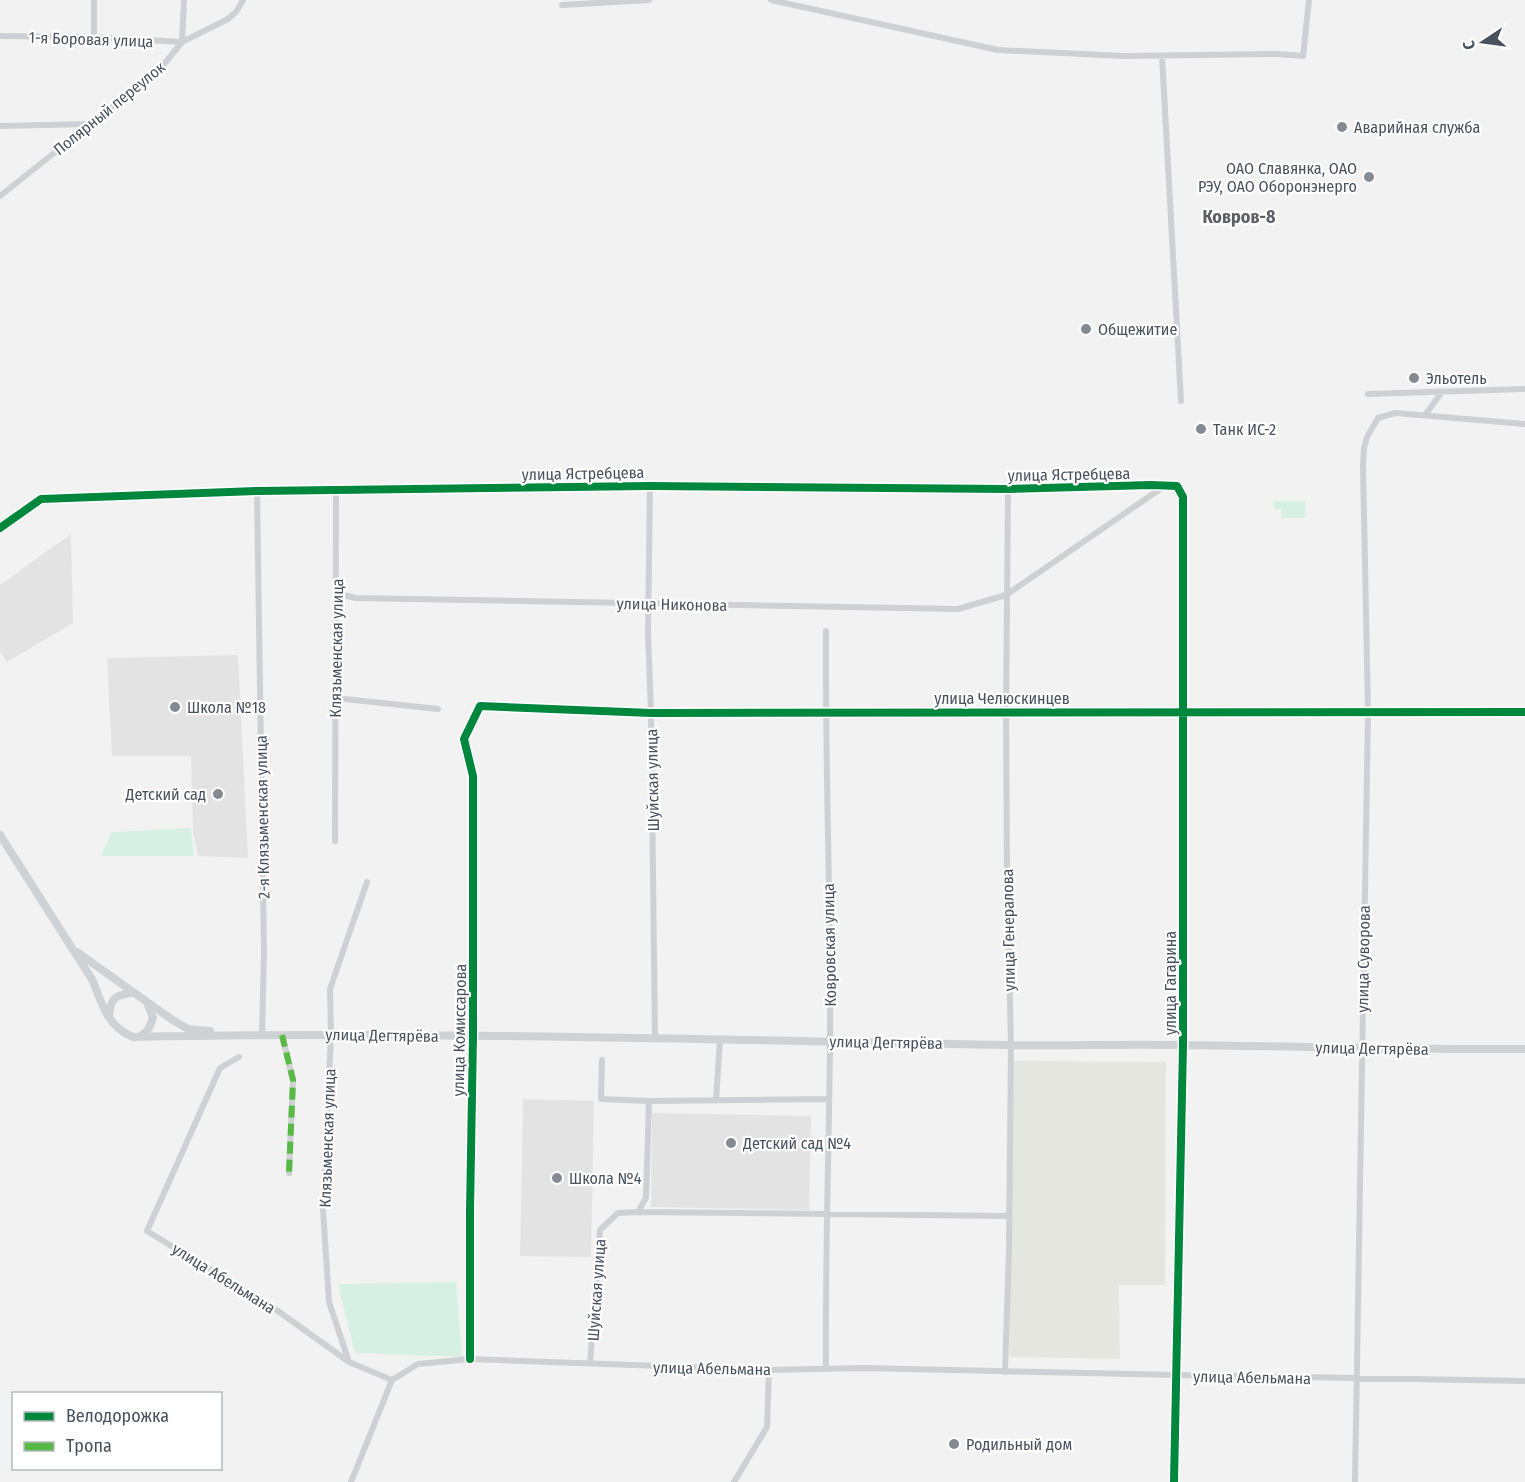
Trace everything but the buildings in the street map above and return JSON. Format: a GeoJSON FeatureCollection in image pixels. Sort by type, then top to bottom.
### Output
{"type":"FeatureCollection","features":[{"type":"Feature","properties":{"kind":"main road"},"geometry":{"type":"LineString","coordinates":[[0,835],[93,981],[112,1023],[123,1033],[133,1037],[247,1035]]}},
{"type":"Feature","properties":{"kind":"main road"},"geometry":{"type":"LineString","coordinates":[[74,950],[132,993],[188,1029],[247,1035]]}},
{"type":"Feature","properties":{"kind":"main road"},"geometry":{"type":"LineString","coordinates":[[109,1018],[109,1007],[113,1000],[120,994],[132,993]]}},
{"type":"Feature","properties":{"kind":"main road"},"geometry":{"type":"LineString","coordinates":[[133,1037],[143,1035],[149,1029],[153,1018],[152,1010],[147,1002]]}},
{"type":"Feature","properties":{"kind":"main road","name":"улица Дегтярёва"},"geometry":{"type":"LineString","coordinates":[[247,1035],[331,1034],[1011,1045],[1525,1049]]}},
{"type":"Feature","properties":{"kind":"street"},"geometry":{"type":"LineString","coordinates":[[94,0],[94,37]]}},
{"type":"Feature","properties":{"kind":"street"},"geometry":{"type":"LineString","coordinates":[[182,42],[184,0]]}},
{"type":"Feature","properties":{"kind":"street","name":"Полярный переулок"},"geometry":{"type":"LineString","coordinates":[[0,196],[161,68],[182,42],[228,19],[236,12],[243,0]]}},
{"type":"Feature","properties":{"kind":"street"},"geometry":{"type":"LineString","coordinates":[[562,5],[649,0]]}},
{"type":"Feature","properties":{"kind":"street"},"geometry":{"type":"LineString","coordinates":[[771,0],[998,50],[1123,56],[1277,54],[1303,56],[1309,0]]}},
{"type":"Feature","properties":{"kind":"street","name":"1-я Боровая улица"},"geometry":{"type":"LineString","coordinates":[[0,36],[94,37],[182,42]]}},
{"type":"Feature","properties":{"kind":"street"},"geometry":{"type":"LineString","coordinates":[[1162,56],[1181,401]]}},
{"type":"Feature","properties":{"kind":"street"},"geometry":{"type":"LineString","coordinates":[[0,126],[90,124]]}},
{"type":"Feature","properties":{"kind":"street"},"geometry":{"type":"LineString","coordinates":[[1368,394],[1525,389]]}},
{"type":"Feature","properties":{"kind":"street"},"geometry":{"type":"LineString","coordinates":[[1425,415],[1442,392]]}},
{"type":"Feature","properties":{"kind":"street","name":"улица Суворова"},"geometry":{"type":"LineString","coordinates":[[1355,1482],[1368,712],[1364,448],[1367,437],[1378,418],[1395,413],[1425,415]]}},
{"type":"Feature","properties":{"kind":"street"},"geometry":{"type":"LineString","coordinates":[[1425,415],[1525,424]]}},
{"type":"Feature","properties":{"kind":"street","name":"улица Ястребцева"},"geometry":{"type":"LineString","coordinates":[[0,528],[41,498],[257,491],[650,486],[1008,489],[1177,486]]}},
{"type":"Feature","properties":{"kind":"street","name":"Шуйская улица"},"geometry":{"type":"LineString","coordinates":[[650,486],[648,603],[654,1038]]}},
{"type":"Feature","properties":{"kind":"street","name":"улица Никонова"},"geometry":{"type":"LineString","coordinates":[[337,593],[355,598],[958,609],[1006,595],[1164,486]]}},
{"type":"Feature","properties":{"kind":"street","name":"улица Гагарина"},"geometry":{"type":"LineString","coordinates":[[1174,1482],[1178,1376],[1183,1045],[1183,496],[1177,486]]}},
{"type":"Feature","properties":{"kind":"street","name":"улица Генералова"},"geometry":{"type":"LineString","coordinates":[[1005,1372],[1011,1045],[1005,712],[1008,489]]}},
{"type":"Feature","properties":{"kind":"street","name":"Клязьменская улица"},"geometry":{"type":"LineString","coordinates":[[335,841],[336,490]]}},
{"type":"Feature","properties":{"kind":"street","name":"2-я Клязьменская улица"},"geometry":{"type":"LineString","coordinates":[[257,491],[264,952],[262,1035]]}},
{"type":"Feature","properties":{"kind":"street","name":"Ковровская улица"},"geometry":{"type":"LineString","coordinates":[[825,1368],[830,1041],[826,631]]}},
{"type":"Feature","properties":{"kind":"street"},"geometry":{"type":"LineString","coordinates":[[335,698],[438,709]]}},
{"type":"Feature","properties":{"kind":"street","name":"улица Челюскинцев"},"geometry":{"type":"LineString","coordinates":[[480,706],[651,713],[1525,712]]}},
{"type":"Feature","properties":{"kind":"street","name":"улица Комиссарова"},"geometry":{"type":"LineString","coordinates":[[470,1359],[473,776],[464,739],[480,706]]}},
{"type":"Feature","properties":{"kind":"street","name":"Клязьменская улица"},"geometry":{"type":"LineString","coordinates":[[349,1362],[329,1302],[323,1209],[331,1034],[330,989],[368,882]]}},
{"type":"Feature","properties":{"kind":"street"},"geometry":{"type":"LineString","coordinates":[[282,1035],[292,1080],[289,1173]]}},
{"type":"Feature","properties":{"kind":"street"},"geometry":{"type":"LineString","coordinates":[[716,1100],[720,1039]]}},
{"type":"Feature","properties":{"kind":"street","name":"улица Абельмана"},"geometry":{"type":"LineString","coordinates":[[239,1057],[220,1068],[147,1231],[278,1311],[349,1362],[393,1380],[418,1364],[470,1359],[769,1370],[825,1368],[1525,1381]]}},
{"type":"Feature","properties":{"kind":"street"},"geometry":{"type":"LineString","coordinates":[[602,1060],[601,1099],[649,1101],[829,1098]]}},
{"type":"Feature","properties":{"kind":"street"},"geometry":{"type":"LineString","coordinates":[[638,1212],[646,1198],[649,1101]]}},
{"type":"Feature","properties":{"kind":"street","name":"Шуйская улица"},"geometry":{"type":"LineString","coordinates":[[590,1364],[600,1230],[618,1213],[1009,1216]]}},
{"type":"Feature","properties":{"kind":"street"},"geometry":{"type":"LineString","coordinates":[[734,1482],[767,1427],[769,1370]]}},
{"type":"Feature","properties":{"kind":"street"},"geometry":{"type":"LineString","coordinates":[[351,1482],[393,1380]]}},
{"type":"Feature","properties":{"kind":"shaded area"},"geometry":{"type":"Polygon","coordinates":[[[71,534],[73,623],[7,662],[0,652],[0,585],[71,534]]]}},
{"type":"Feature","properties":{"kind":"shaded area","name":"Школа №18"},"geometry":{"type":"Polygon","coordinates":[[[238,655],[248,858],[198,856],[193,832],[191,756],[112,756],[107,658],[238,655]]]}},
{"type":"Feature","properties":{"kind":"shaded area"},"geometry":{"type":"Polygon","coordinates":[[[1014,1061],[1166,1062],[1165,1285],[1119,1285],[1120,1359],[1009,1357],[1014,1061]]]}},
{"type":"Feature","properties":{"kind":"shaded area","name":"Школа №4"},"geometry":{"type":"Polygon","coordinates":[[[523,1099],[594,1101],[591,1257],[520,1256],[523,1099]]]}},
{"type":"Feature","properties":{"kind":"shaded area","name":"Детский сад №4"},"geometry":{"type":"Polygon","coordinates":[[[652,1113],[811,1116],[809,1210],[651,1207],[652,1113]]]}},
{"type":"Feature","properties":{"kind":"green space"},"geometry":{"type":"Polygon","coordinates":[[[1274,501],[1305,501],[1305,518],[1281,518],[1281,509],[1274,509],[1274,501]]]}},
{"type":"Feature","properties":{"kind":"green space"},"geometry":{"type":"Polygon","coordinates":[[[191,828],[194,856],[101,856],[112,832],[191,828]]]}},
{"type":"Feature","properties":{"kind":"green space"},"geometry":{"type":"Polygon","coordinates":[[[456,1282],[462,1357],[355,1353],[338,1284],[456,1282]]]}},
{"type":"Feature","properties":{"kind":"marked path"},"geometry":{"type":"LineString","coordinates":[[282,1035],[293,1080],[289,1173]]}},
{"type":"Feature","properties":{"kind":"cycle path"},"geometry":{"type":"LineString","coordinates":[[0,528],[41,499],[257,491],[650,486],[1008,489],[1177,486],[1183,497],[1183,1045],[1174,1482]]}},
{"type":"Feature","properties":{"kind":"cycle path"},"geometry":{"type":"LineString","coordinates":[[470,1359],[473,776],[464,739],[480,706],[651,713],[1525,712]]}},
{"type":"Feature","properties":{"kind":"place","name":"Аварийная служба"},"geometry":{"type":"Point","coordinates":[1342,127]}},
{"type":"Feature","properties":{"kind":"place","name":"ОАО Славянка, ОАО РЭУ, ОАО Оборонэнерго"},"geometry":{"type":"Point","coordinates":[1369,177]}},
{"type":"Feature","properties":{"kind":"place","name":"Общежитие"},"geometry":{"type":"Point","coordinates":[1086,329]}},
{"type":"Feature","properties":{"kind":"place","name":"Эльотель"},"geometry":{"type":"Point","coordinates":[1414,378]}},
{"type":"Feature","properties":{"kind":"place","name":"Танк ИС-2"},"geometry":{"type":"Point","coordinates":[1201,429]}},
{"type":"Feature","properties":{"kind":"place","name":"Школа №18"},"geometry":{"type":"Point","coordinates":[175,707]}},
{"type":"Feature","properties":{"kind":"place","name":"Детский сад"},"geometry":{"type":"Point","coordinates":[218,794]}},
{"type":"Feature","properties":{"kind":"place","name":"Детский сад №4"},"geometry":{"type":"Point","coordinates":[731,1143]}},
{"type":"Feature","properties":{"kind":"place","name":"Школа №4"},"geometry":{"type":"Point","coordinates":[557,1178]}},
{"type":"Feature","properties":{"kind":"place","name":"Родильный дом"},"geometry":{"type":"Point","coordinates":[954,1444]}},
{"type":"Feature","properties":{"kind":"district","name":"Ковров-8"},"geometry":{"type":"Point","coordinates":[1239,217]}}]}
